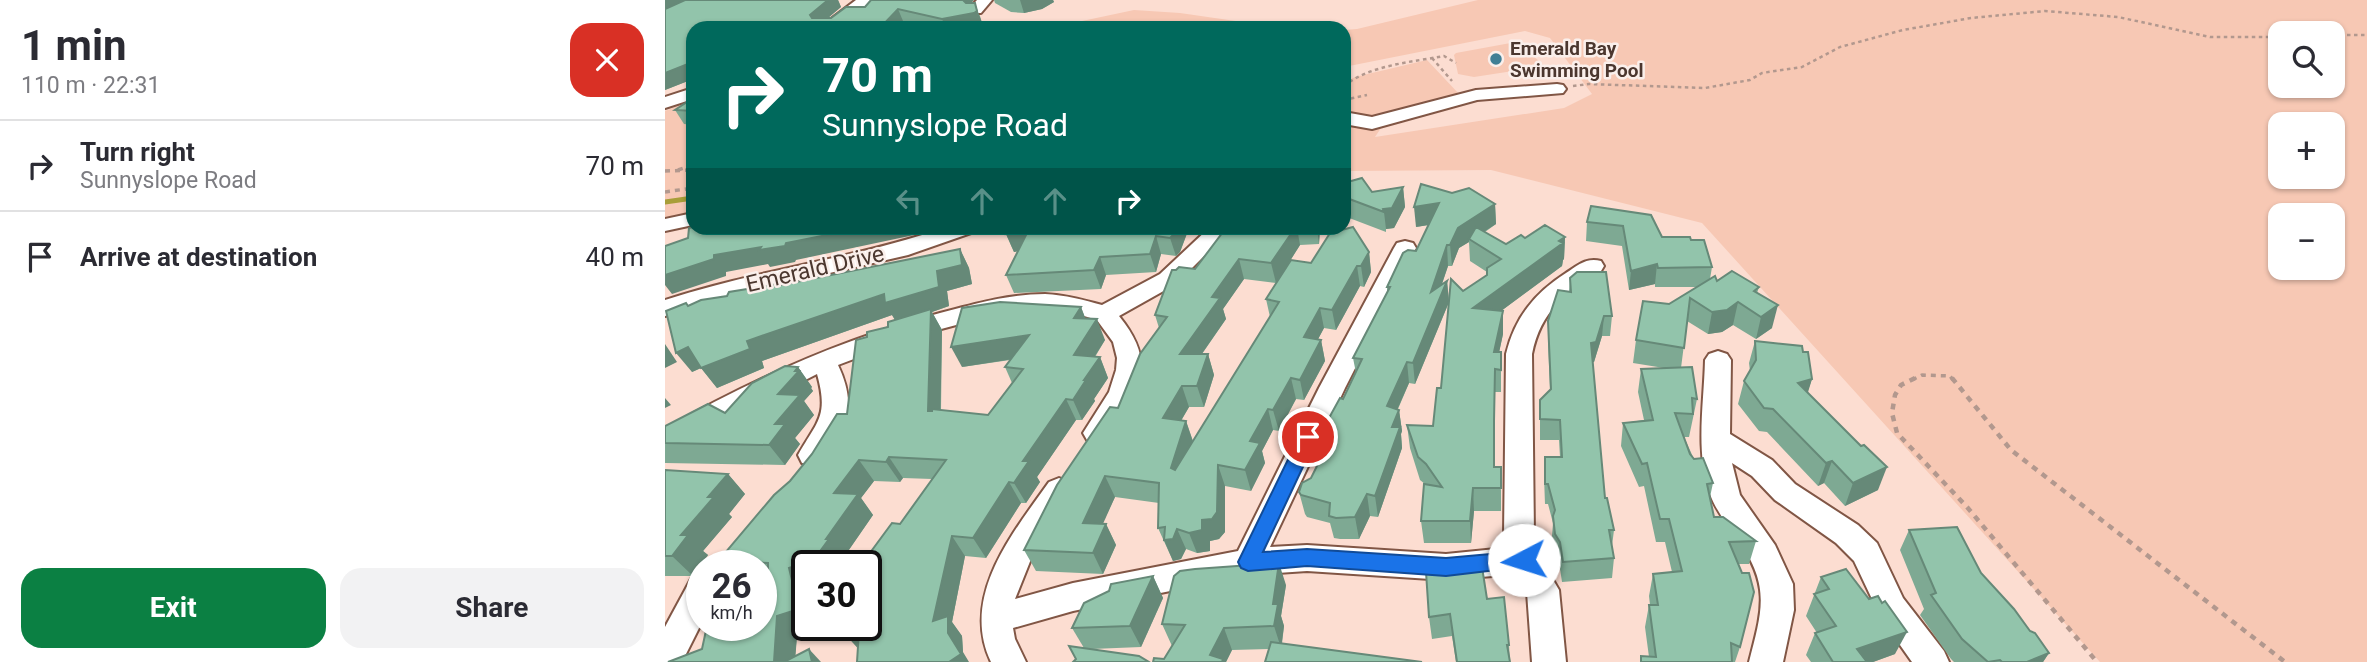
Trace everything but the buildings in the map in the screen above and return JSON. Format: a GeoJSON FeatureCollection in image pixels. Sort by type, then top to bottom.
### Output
{"type":"FeatureCollection","features":[{"type":"Feature","properties":{"kind":"street"},"geometry":{"type":"LineString","coordinates":[[837,21],[866,0]]}},
{"type":"Feature","properties":{"kind":"street"},"geometry":{"type":"LineString","coordinates":[[1351,119],[1372,123],[1476,95],[1557,89]]}},
{"type":"Feature","properties":{"kind":"street"},"geometry":{"type":"LineString","coordinates":[[665,103],[686,96]]}},
{"type":"Feature","properties":{"kind":"street"},"geometry":{"type":"LineString","coordinates":[[665,225],[686,220]]}},
{"type":"Feature","properties":{"kind":"street","name":"Emerald Drive"},"geometry":{"type":"LineString","coordinates":[[665,308],[710,293],[900,250],[943,235]]}},
{"type":"Feature","properties":{"kind":"street"},"geometry":{"type":"LineString","coordinates":[[1105,314],[1168,279],[1214,235]]}},
{"type":"Feature","properties":{"kind":"street"},"geometry":{"type":"LineString","coordinates":[[1248,562],[1332,388],[1405,248]]}},
{"type":"Feature","properties":{"kind":"street"},"geometry":{"type":"LineString","coordinates":[[1549,662],[1543,590],[1524,560],[1519,536],[1519,354],[1522,335],[1540,305],[1556,290],[1593,266]]}},
{"type":"Feature","properties":{"kind":"street"},"geometry":{"type":"LineString","coordinates":[[665,442],[764,387],[824,360],[901,331],[1008,304],[1072,304],[1105,314],[1127,346],[1129,373],[1118,403],[1023,543],[1004,580],[995,619],[1004,655],[1009,662]]}},
{"type":"Feature","properties":{"kind":"street"},"geometry":{"type":"LineString","coordinates":[[796,476],[820,446],[835,415],[835,387],[824,360]]}},
{"type":"Feature","properties":{"kind":"street"},"geometry":{"type":"LineString","coordinates":[[1719,360],[1717,440],[1726,497],[1777,576],[1780,599],[1766,662]]}},
{"type":"Feature","properties":{"kind":"street"},"geometry":{"type":"LineString","coordinates":[[1717,440],[1762,468],[1785,492],[1847,534],[1866,552],[1892,608],[1932,662]]}},
{"type":"Feature","properties":{"kind":"street"},"geometry":{"type":"LineString","coordinates":[[995,619],[1073,597],[1248,562],[1307,558],[1446,567],[1524,560]]}},
{"type":"Feature","properties":{"kind":"street"},"geometry":{"type":"LineString","coordinates":[[665,661],[686,620]]}},
{"type":"Feature","properties":{"kind":"path"},"geometry":{"type":"LineString","coordinates":[[1557,89],[1589,84],[1705,88],[1750,80],[1762,73],[1802,67],[1840,47],[1903,30],[1971,18],[2045,11],[2118,17],[2210,37],[2268,37]]}},
{"type":"Feature","properties":{"kind":"path"},"geometry":{"type":"LineString","coordinates":[[2345,35],[2367,35]]}},
{"type":"Feature","properties":{"kind":"path"},"geometry":{"type":"LineString","coordinates":[[1351,81],[1359,75],[1432,58],[1444,56],[1454,63],[1440,67]]}},
{"type":"Feature","properties":{"kind":"path"},"geometry":{"type":"LineString","coordinates":[[1432,58],[1452,81]]}},
{"type":"Feature","properties":{"kind":"path"},"geometry":{"type":"LineString","coordinates":[[1351,98],[1367,94]]}},
{"type":"Feature","properties":{"kind":"path"},"geometry":{"type":"LineString","coordinates":[[676,172],[686,167]]}},
{"type":"Feature","properties":{"kind":"path"},"geometry":{"type":"LineString","coordinates":[[665,172],[686,171]]}},
{"type":"Feature","properties":{"kind":"path"},"geometry":{"type":"LineString","coordinates":[[665,192],[686,189]]}},
{"type":"Feature","properties":{"kind":"path"},"geometry":{"type":"LineString","coordinates":[[2097,662],[1952,490],[1898,433],[1892,413],[1895,395],[1901,385],[1922,375],[1950,376],[2011,450],[2285,662]]}},
{"type":"Feature","properties":{"kind":"shaded area"},"geometry":{"type":"Polygon","coordinates":[[[1478,0],[2367,0],[2367,662],[2100,662],[1702,223],[1491,170],[1351,171],[1351,79],[1427,60],[1460,95],[1386,112],[1389,116],[1375,137],[1564,108],[1592,94],[1550,38],[1525,31],[1351,66],[1351,29],[1478,0]]]}},
{"type":"Feature","properties":{"kind":"shaded area"},"geometry":{"type":"Polygon","coordinates":[[[1134,10],[1236,21],[1082,21],[1134,10]]]}},
{"type":"Feature","properties":{"kind":"shaded area","name":"Emerald Bay Swimming Pool"},"geometry":{"type":"Polygon","coordinates":[[[1516,42],[1545,66],[1474,77],[1458,74],[1454,55],[1456,53],[1516,42]]]}},
{"type":"Feature","properties":{"kind":"shaded area"},"geometry":{"type":"Polygon","coordinates":[[[686,103],[686,218],[665,222],[665,111],[686,103]]]}},
{"type":"Feature","properties":{"kind":"waterway"},"geometry":{"type":"LineString","coordinates":[[665,202],[686,199]]}},
{"type":"Feature","properties":{"kind":"place","name":"Emerald Bay Swimming Pool"},"geometry":{"type":"Point","coordinates":[1496,59]}},
{"type":"Feature","properties":{"kind":"route"},"geometry":{"type":"LineString","coordinates":[[1308,437],[1248,562],[1307,558],[1446,567],[1524,560]]}}]}
